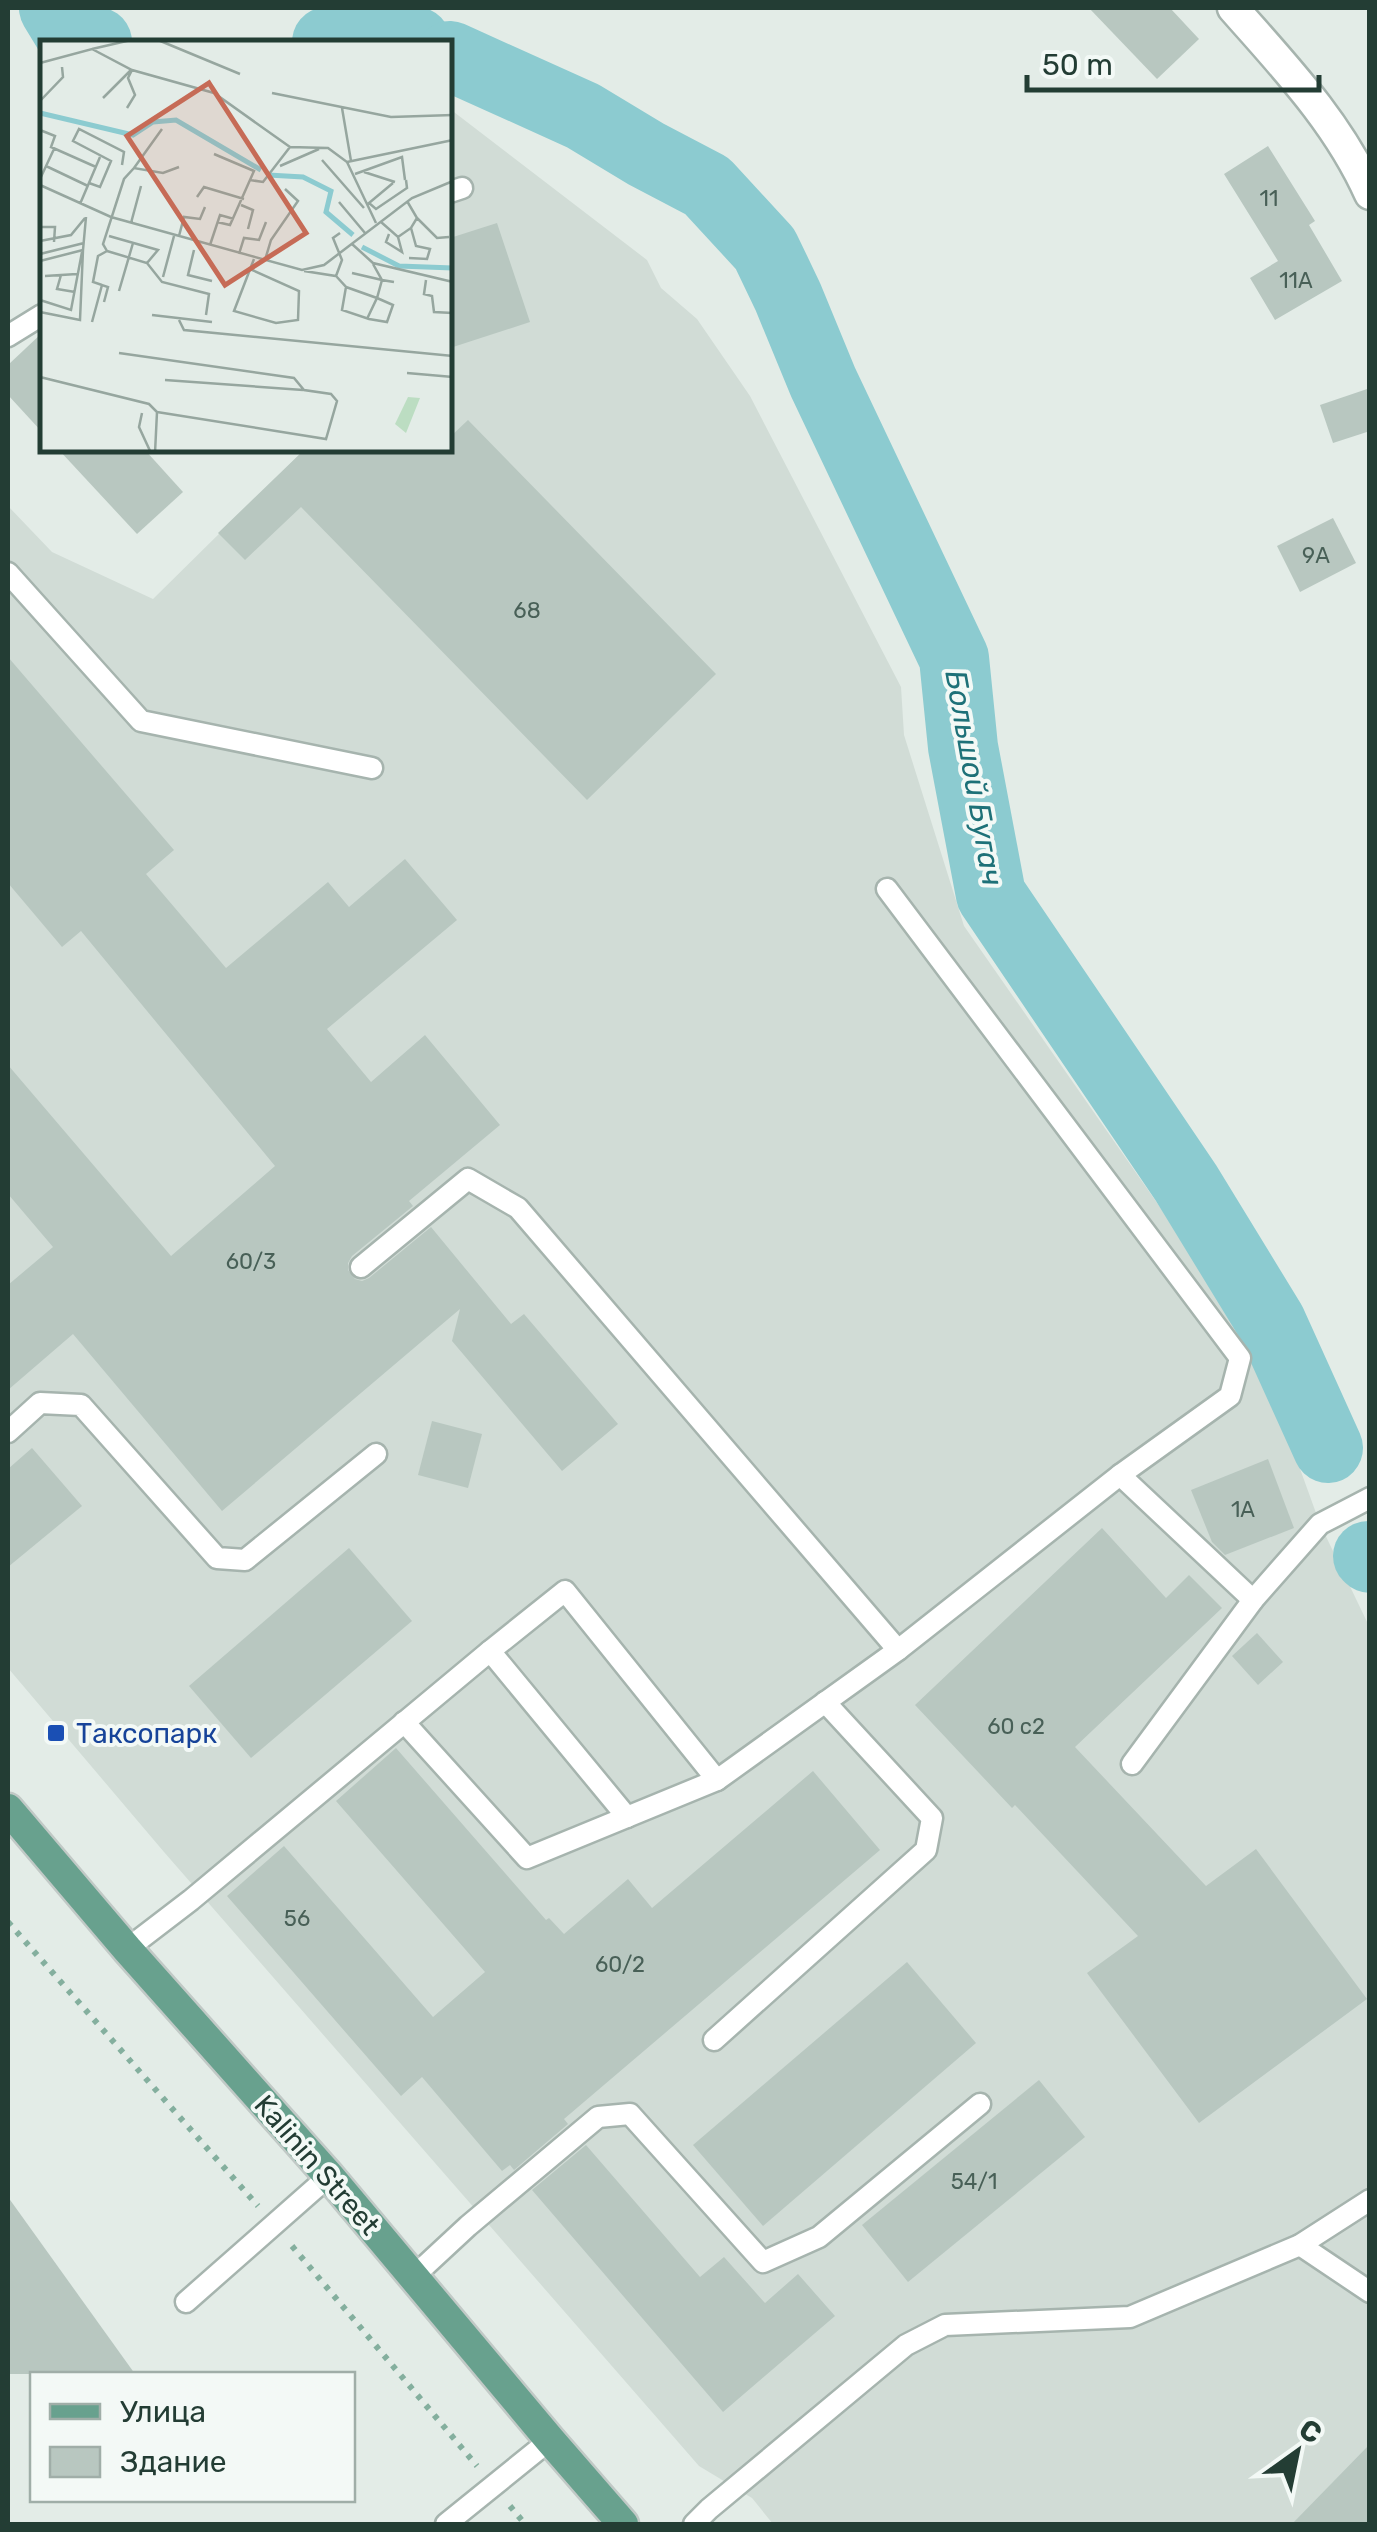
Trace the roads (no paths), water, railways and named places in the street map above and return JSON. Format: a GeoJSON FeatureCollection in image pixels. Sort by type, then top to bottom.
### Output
{"type":"FeatureCollection","features":[{"type":"Feature","properties":{"kind":"main road","name":"Kalinin Street"},"geometry":{"type":"LineString","coordinates":[[8,1809],[329,2176],[623,2524]]}},
{"type":"Feature","properties":{"kind":"street"},"geometry":{"type":"LineString","coordinates":[[1233,8],[1334,128],[1356,162],[1370,194]]}},
{"type":"Feature","properties":{"kind":"lane"},"geometry":{"type":"LineString","coordinates":[[8,336],[40,316]]}},
{"type":"Feature","properties":{"kind":"lane"},"geometry":{"type":"LineString","coordinates":[[8,574],[140,721],[372,768]]}},
{"type":"Feature","properties":{"kind":"lane"},"geometry":{"type":"LineString","coordinates":[[404,1722],[528,1858],[717,1780],[898,1650],[1120,1475],[1230,1396],[1240,1358],[887,888]]}},
{"type":"Feature","properties":{"kind":"lane"},"geometry":{"type":"LineString","coordinates":[[361,1268],[468,1178],[518,1208],[898,1650]]}},
{"type":"Feature","properties":{"kind":"lane"},"geometry":{"type":"LineString","coordinates":[[8,1432],[40,1404],[81,1405],[218,1558],[245,1560],[376,1454]]}},
{"type":"Feature","properties":{"kind":"lane"},"geometry":{"type":"LineString","coordinates":[[1120,1475],[1253,1600]]}},
{"type":"Feature","properties":{"kind":"lane"},"geometry":{"type":"LineString","coordinates":[[1132,1764],[1253,1600],[1320,1524],[1370,1498]]}},
{"type":"Feature","properties":{"kind":"lane"},"geometry":{"type":"LineString","coordinates":[[127,1949],[192,1900],[565,1590],[717,1780]]}},
{"type":"Feature","properties":{"kind":"lane"},"geometry":{"type":"LineString","coordinates":[[490,1651],[627,1817]]}},
{"type":"Feature","properties":{"kind":"lane"},"geometry":{"type":"LineString","coordinates":[[714,2040],[926,1850],[932,1818],[825,1702]]}},
{"type":"Feature","properties":{"kind":"lane"},"geometry":{"type":"LineString","coordinates":[[413,2277],[598,2117],[630,2114],[762,2262],[819,2238],[980,2104]]}},
{"type":"Feature","properties":{"kind":"lane"},"geometry":{"type":"LineString","coordinates":[[186,2302],[329,2176]]}},
{"type":"Feature","properties":{"kind":"lane"},"geometry":{"type":"LineString","coordinates":[[694,2524],[906,2344],[946,2325],[1130,2317],[1300,2245],[1370,2200]]}},
{"type":"Feature","properties":{"kind":"lane"},"geometry":{"type":"LineString","coordinates":[[1300,2245],[1370,2292]]}},
{"type":"Feature","properties":{"kind":"lane"},"geometry":{"type":"LineString","coordinates":[[446,2524],[550,2440]]}},
{"type":"Feature","properties":{"kind":"waterway","name":"Большой Бугач"},"geometry":{"type":"LineString","coordinates":[[54,8],[71,36],[88,40]]}},
{"type":"Feature","properties":{"kind":"waterway","name":"Большой Бугач"},"geometry":{"type":"LineString","coordinates":[[352,40],[402,36],[411,40]]}},
{"type":"Feature","properties":{"kind":"waterway","name":"Большой Бугач"},"geometry":{"type":"LineString","coordinates":[[452,57],[583,116],[707,186],[765,249],[823,382],[954,658],[963,747],[991,895],[1186,1183],[1271,1322],[1328,1448]]}},
{"type":"Feature","properties":{"kind":"place","name":"Таксопарк"},"geometry":{"type":"Point","coordinates":[56,1733]}}]}
